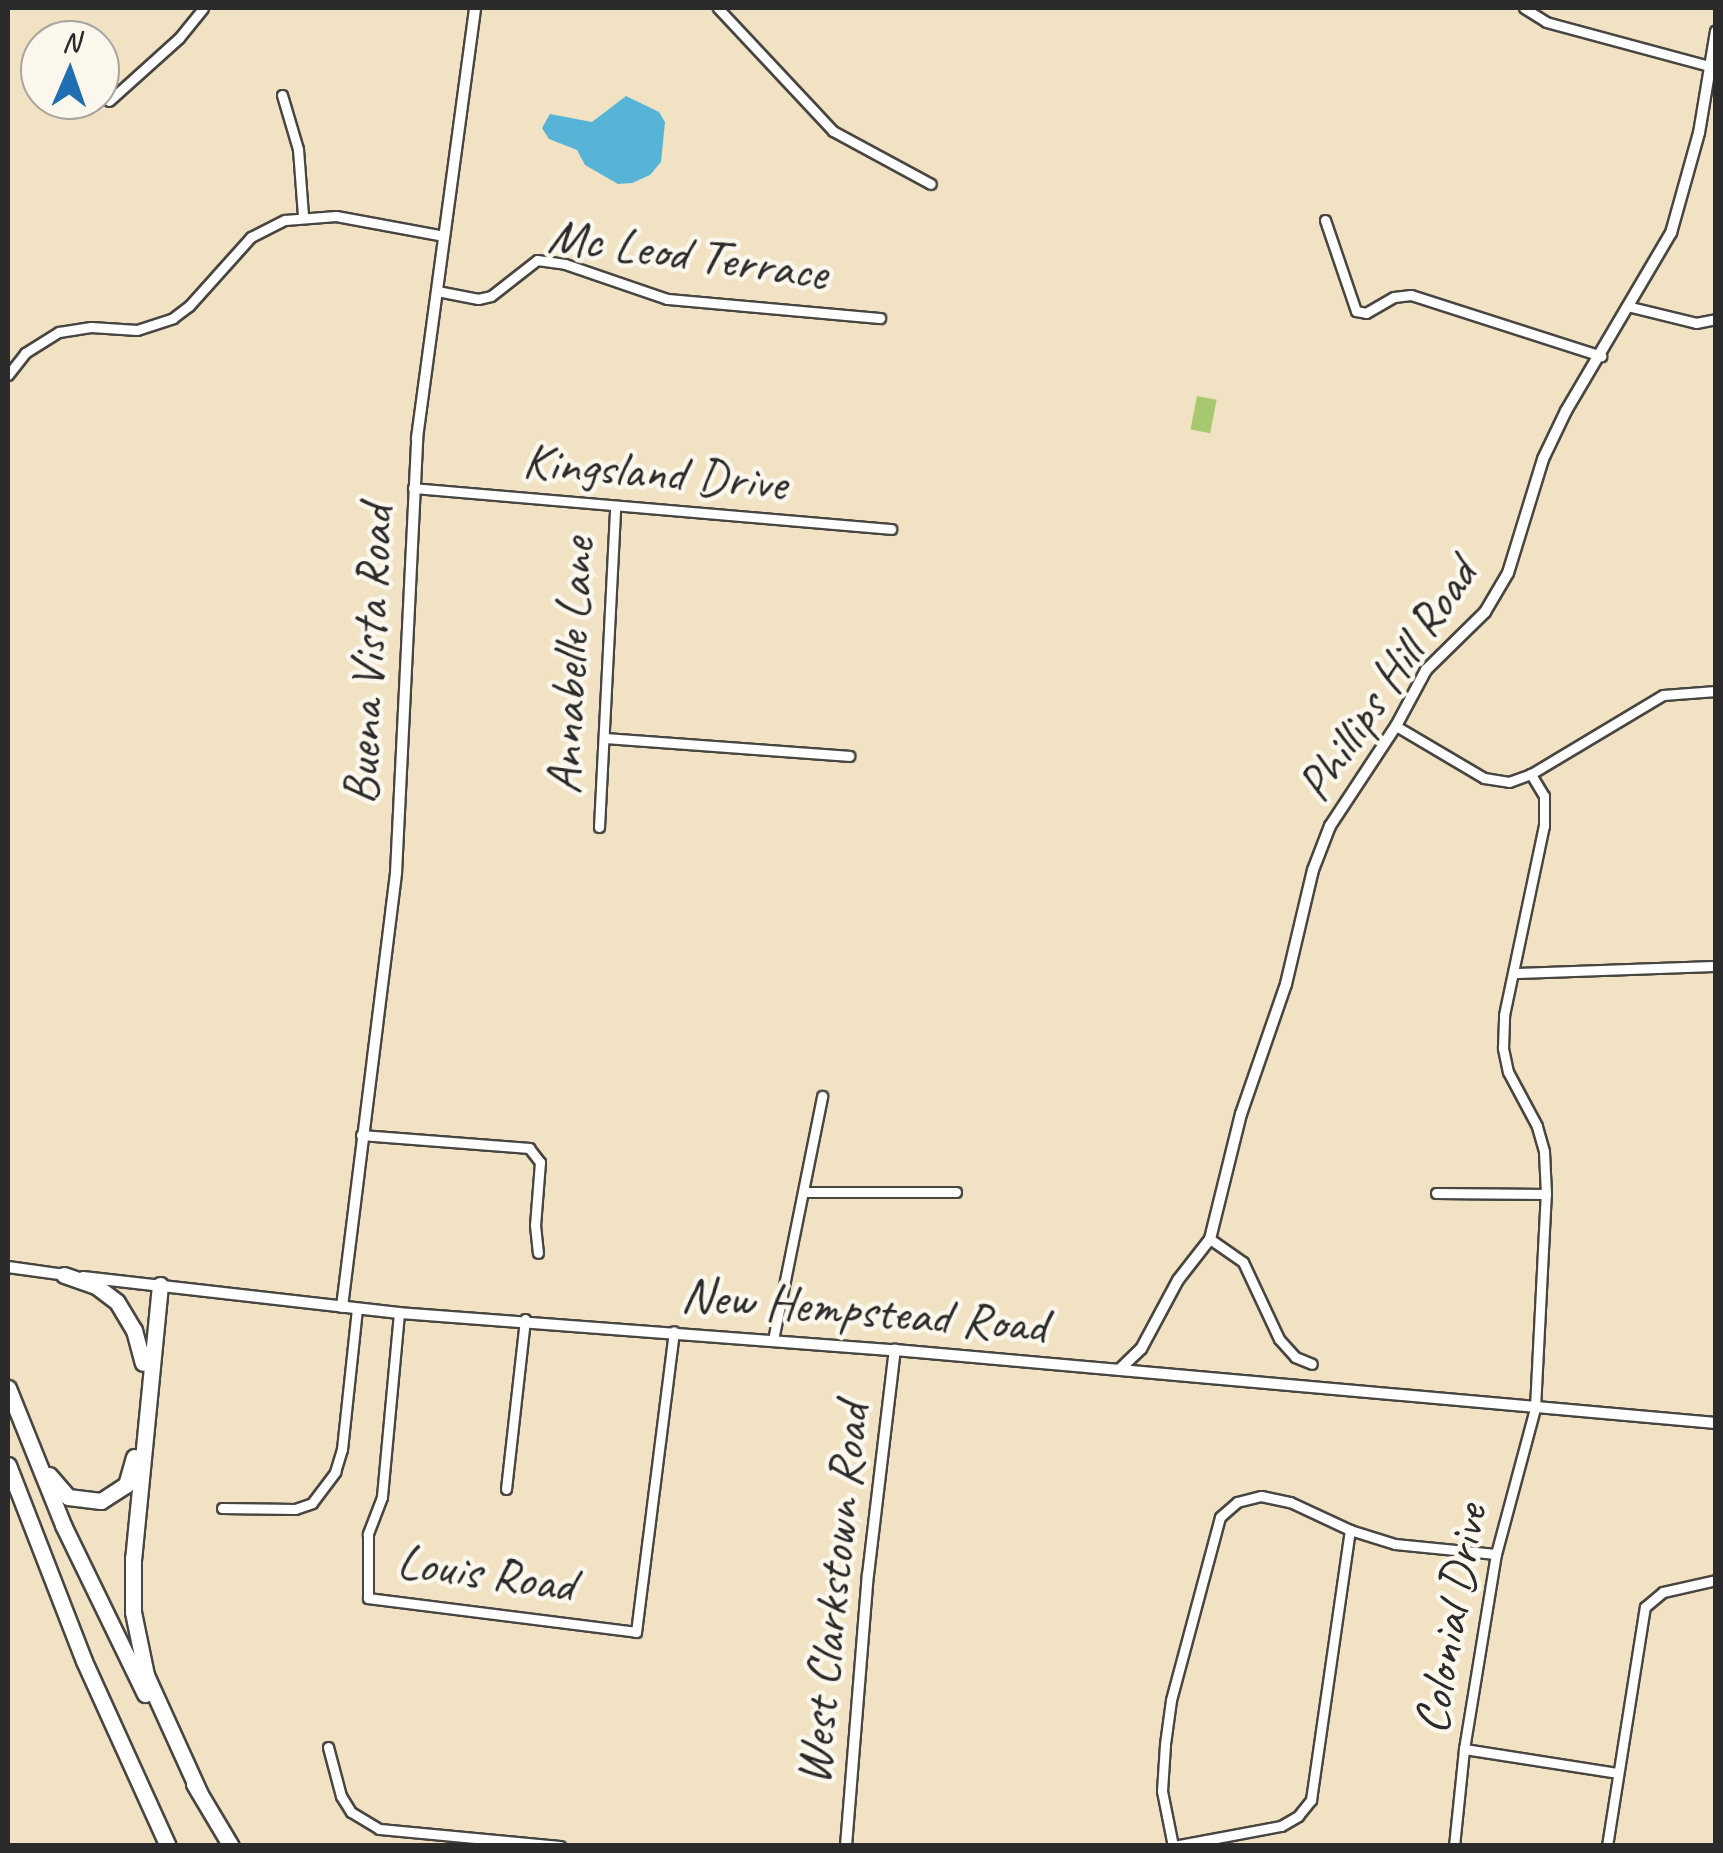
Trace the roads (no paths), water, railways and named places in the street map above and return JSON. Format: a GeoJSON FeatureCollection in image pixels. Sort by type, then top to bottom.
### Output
{"type":"FeatureCollection","features":[{"type":"Feature","properties":{"kind":"highway"},"geometry":{"type":"LineString","coordinates":[[64,1275],[102,1290],[117,1302],[134,1330],[144,1363]]}},
{"type":"Feature","properties":{"kind":"highway"},"geometry":{"type":"LineString","coordinates":[[8,1386],[57,1487],[72,1499],[95,1502],[117,1493],[131,1473],[156,1285]]}},
{"type":"Feature","properties":{"kind":"highway"},"geometry":{"type":"LineString","coordinates":[[156,1285],[133,1558],[133,1612],[146,1675],[199,1792]]}},
{"type":"Feature","properties":{"kind":"highway"},"geometry":{"type":"LineString","coordinates":[[8,1386],[97,1599],[230,1846]]}},
{"type":"Feature","properties":{"kind":"highway"},"geometry":{"type":"LineString","coordinates":[[8,1465],[84,1661],[168,1846]]}},
{"type":"Feature","properties":{"kind":"street"},"geometry":{"type":"LineString","coordinates":[[120,91],[179,38],[203,8]]}},
{"type":"Feature","properties":{"kind":"street","name":"Buena Vista Road"},"geometry":{"type":"LineString","coordinates":[[342,1307],[396,873],[413,488],[476,8]]}},
{"type":"Feature","properties":{"kind":"street"},"geometry":{"type":"LineString","coordinates":[[718,8],[834,132],[930,184]]}},
{"type":"Feature","properties":{"kind":"street"},"geometry":{"type":"LineString","coordinates":[[1524,8],[1546,22],[1709,66]]}},
{"type":"Feature","properties":{"kind":"street","name":"Phillips Hill Road"},"geometry":{"type":"LineString","coordinates":[[1120,1369],[1141,1348],[1178,1280],[1210,1238],[1241,1114],[1286,984],[1313,870],[1330,826],[1396,726],[1426,670],[1485,612],[1508,573],[1544,460],[1630,307],[1681,206],[1716,31]]}},
{"type":"Feature","properties":{"kind":"street"},"geometry":{"type":"LineString","coordinates":[[282,95],[298,150],[302,216]]}},
{"type":"Feature","properties":{"kind":"street"},"geometry":{"type":"LineString","coordinates":[[8,374],[25,354],[59,332],[158,326],[189,306],[251,238],[271,225],[302,216],[358,219],[444,236]]}},
{"type":"Feature","properties":{"kind":"street"},"geometry":{"type":"LineString","coordinates":[[1325,220],[1356,311],[1366,313],[1394,297],[1412,295],[1601,356]]}},
{"type":"Feature","properties":{"kind":"street","name":"Mc Leod Terrace"},"geometry":{"type":"LineString","coordinates":[[437,292],[478,299],[491,296],[537,260],[565,264],[667,299],[880,318]]}},
{"type":"Feature","properties":{"kind":"street"},"geometry":{"type":"LineString","coordinates":[[1630,307],[1696,322],[1716,319]]}},
{"type":"Feature","properties":{"kind":"street","name":"Kingsland Drive"},"geometry":{"type":"LineString","coordinates":[[413,488],[891,529]]}},
{"type":"Feature","properties":{"kind":"street","name":"Annabelle Lane"},"geometry":{"type":"LineString","coordinates":[[599,827],[615,508]]}},
{"type":"Feature","properties":{"kind":"street"},"geometry":{"type":"LineString","coordinates":[[1396,726],[1484,778],[1509,782],[1531,774],[1663,695],[1716,691]]}},
{"type":"Feature","properties":{"kind":"street"},"geometry":{"type":"LineString","coordinates":[[606,738],[849,756]]}},
{"type":"Feature","properties":{"kind":"street","name":"Colonial Drive"},"geometry":{"type":"LineString","coordinates":[[1454,1846],[1464,1750],[1496,1554],[1535,1408],[1546,1194],[1544,1151],[1536,1126],[1508,1072],[1503,1048],[1504,1014],[1544,826],[1544,796],[1531,774]]}},
{"type":"Feature","properties":{"kind":"street"},"geometry":{"type":"LineString","coordinates":[[1515,973],[1716,966]]}},
{"type":"Feature","properties":{"kind":"street"},"geometry":{"type":"LineString","coordinates":[[773,1340],[822,1096]]}},
{"type":"Feature","properties":{"kind":"street"},"geometry":{"type":"LineString","coordinates":[[361,1135],[529,1148],[540,1162],[534,1225],[538,1253]]}},
{"type":"Feature","properties":{"kind":"street"},"geometry":{"type":"LineString","coordinates":[[804,1192],[956,1192]]}},
{"type":"Feature","properties":{"kind":"street"},"geometry":{"type":"LineString","coordinates":[[1436,1193],[1546,1194]]}},
{"type":"Feature","properties":{"kind":"street"},"geometry":{"type":"LineString","coordinates":[[1210,1238],[1244,1262],[1279,1339],[1295,1357],[1312,1364]]}},
{"type":"Feature","properties":{"kind":"street","name":"New Hempstead Road"},"geometry":{"type":"LineString","coordinates":[[8,1267],[400,1313],[674,1331],[1716,1424]]}},
{"type":"Feature","properties":{"kind":"street"},"geometry":{"type":"LineString","coordinates":[[222,1508],[295,1509],[312,1502],[335,1472],[342,1450],[357,1309]]}},
{"type":"Feature","properties":{"kind":"street","name":"Louis Road"},"geometry":{"type":"LineString","coordinates":[[400,1313],[382,1497],[368,1534],[368,1598],[636,1632],[674,1331]]}},
{"type":"Feature","properties":{"kind":"street"},"geometry":{"type":"LineString","coordinates":[[506,1489],[525,1320]]}},
{"type":"Feature","properties":{"kind":"street","name":"West Clarkstown Road"},"geometry":{"type":"LineString","coordinates":[[846,1846],[868,1575],[895,1350]]}},
{"type":"Feature","properties":{"kind":"street"},"geometry":{"type":"LineString","coordinates":[[1350,1530],[1311,1800],[1298,1816],[1280,1826],[1174,1846],[1162,1791],[1167,1729],[1220,1518],[1237,1502],[1261,1496],[1290,1502],[1350,1530],[1395,1544],[1496,1554]]}},
{"type":"Feature","properties":{"kind":"street"},"geometry":{"type":"LineString","coordinates":[[1607,1846],[1645,1607],[1664,1592],[1716,1580]]}},
{"type":"Feature","properties":{"kind":"street"},"geometry":{"type":"LineString","coordinates":[[328,1747],[341,1796],[351,1812],[378,1829],[560,1846]]}},
{"type":"Feature","properties":{"kind":"street"},"geometry":{"type":"LineString","coordinates":[[1464,1750],[1617,1773]]}},
{"type":"Feature","properties":{"kind":"water"},"geometry":{"type":"Polygon","coordinates":[[[626,96],[659,112],[665,122],[661,162],[650,175],[632,183],[618,184],[585,165],[577,150],[549,139],[542,128],[550,114],[592,122],[626,96]]]}}]}
